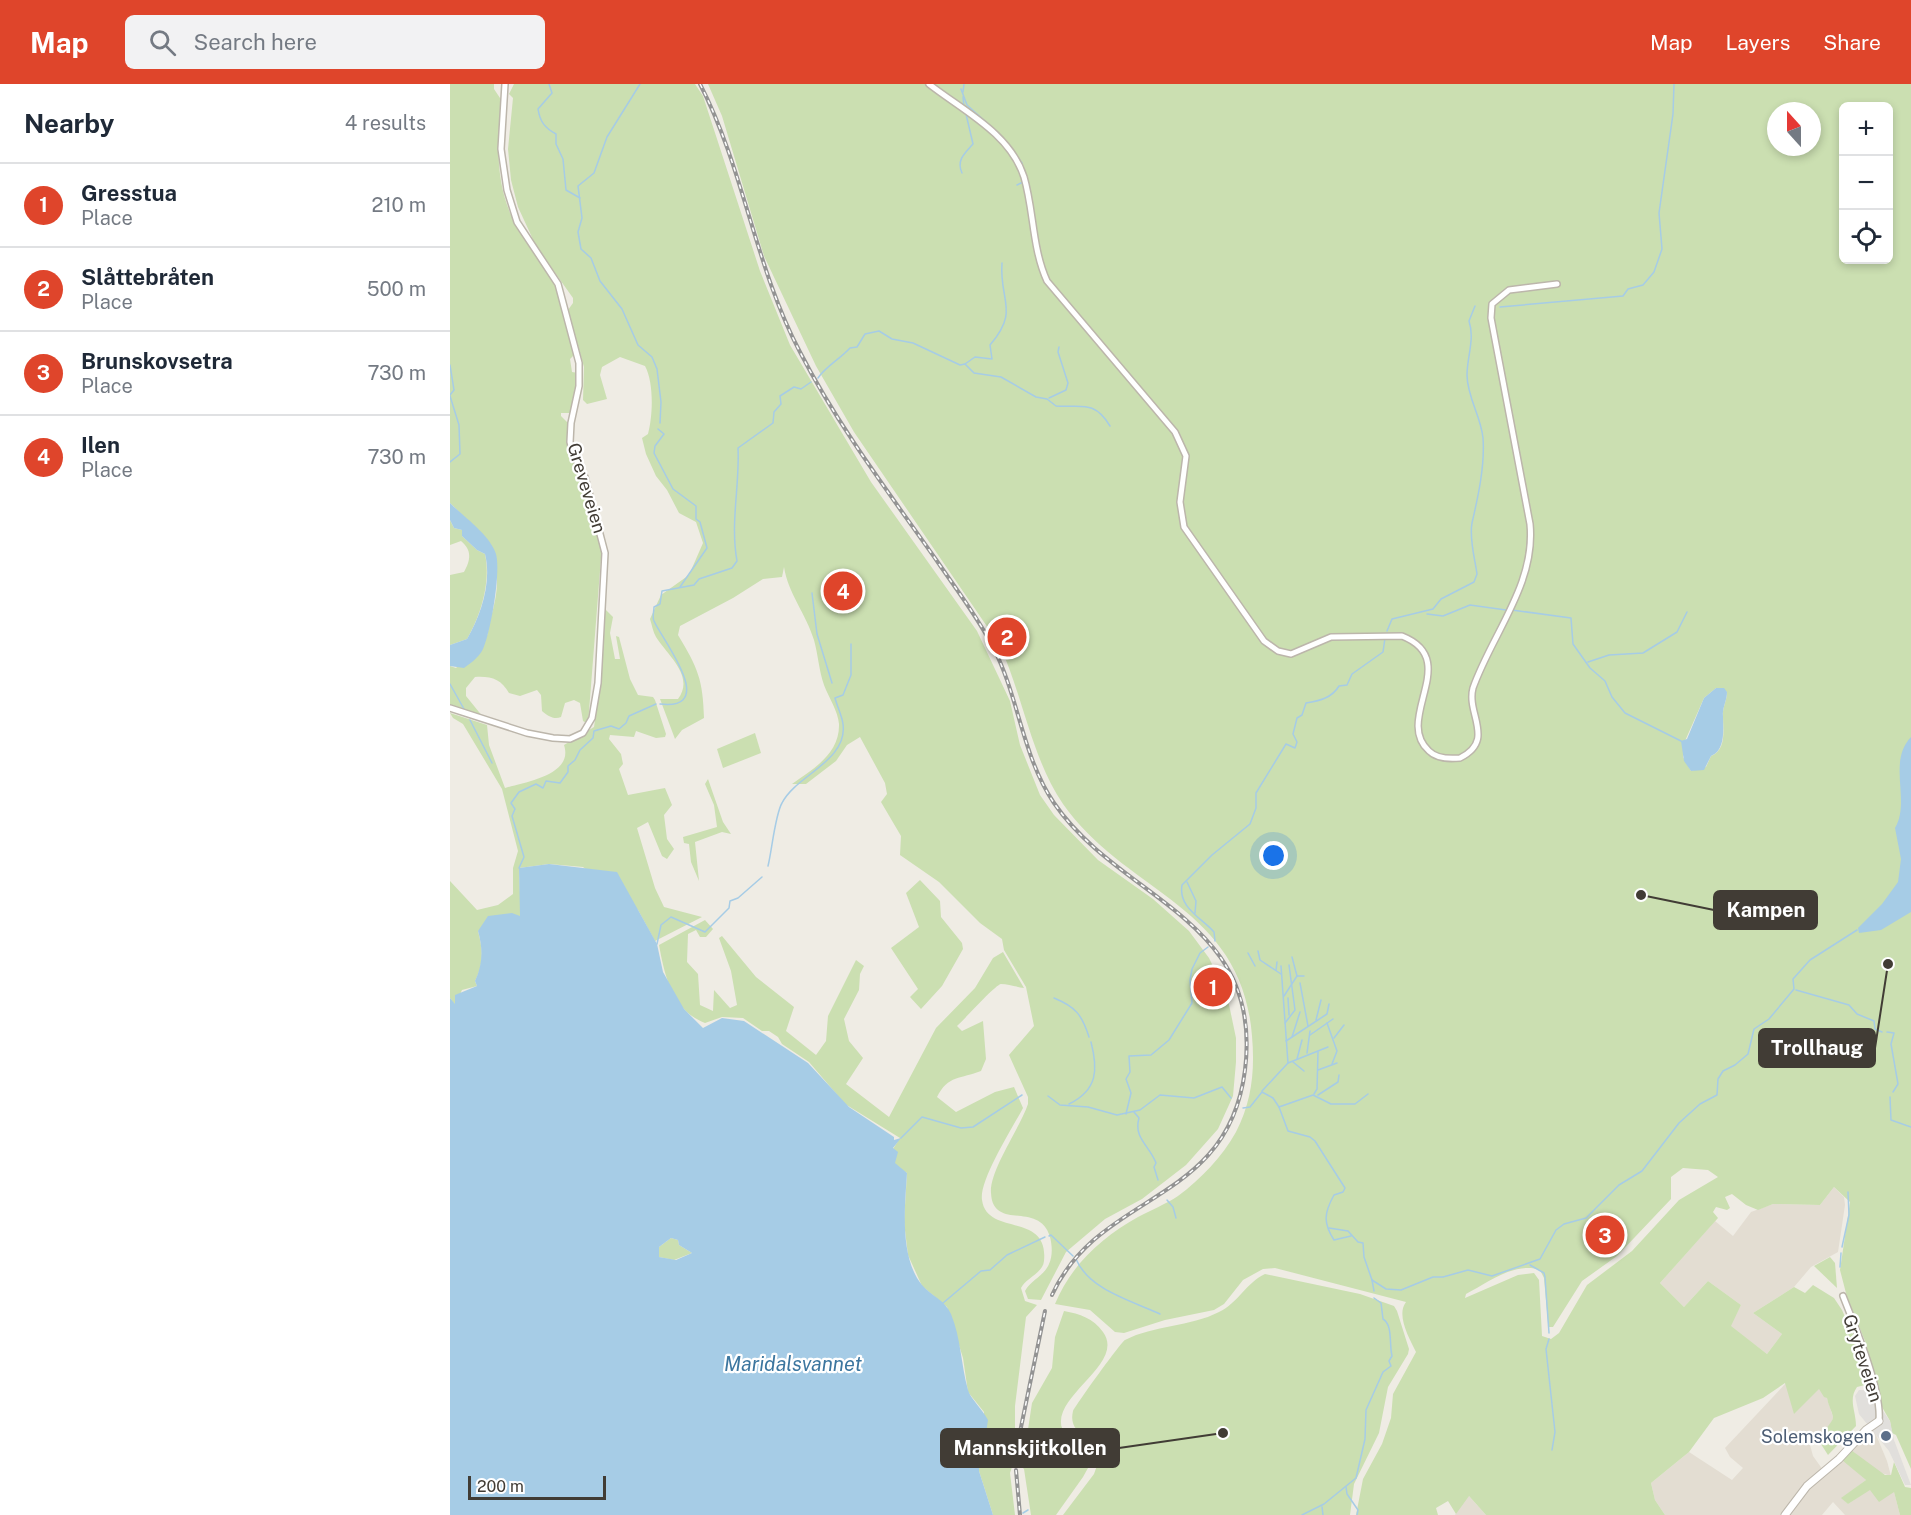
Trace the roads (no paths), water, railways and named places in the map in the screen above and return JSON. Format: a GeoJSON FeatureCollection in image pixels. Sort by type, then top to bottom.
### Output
{"type":"FeatureCollection","features":[{"type":"Feature","properties":{"kind":"street","name":"Greveveien"},"geometry":{"type":"LineString","coordinates":[[450,708],[527,733],[570,739],[583,733],[592,718],[598,683],[605,553],[588,486],[570,442],[571,423],[579,386],[579,363],[558,284],[517,222],[507,190],[501,149],[506,84]]}},
{"type":"Feature","properties":{"kind":"street"},"geometry":{"type":"LineString","coordinates":[[929,84],[986,126],[1014,157],[1024,177],[1039,260],[1047,281],[1175,432],[1186,456],[1180,502],[1184,527],[1264,641],[1278,651],[1291,654],[1337,636],[1391,635],[1411,640],[1424,653],[1429,670],[1418,731],[1430,753],[1444,758],[1466,754],[1478,737],[1479,725],[1471,700],[1473,688],[1526,572],[1531,547],[1529,518],[1491,318],[1492,304],[1509,290],[1557,284]]}},
{"type":"Feature","properties":{"kind":"street","name":"Gryteveien"},"geometry":{"type":"LineString","coordinates":[[1843,1296],[1880,1409],[1879,1421]]}},
{"type":"Feature","properties":{"kind":"street"},"geometry":{"type":"LineString","coordinates":[[1785,1515],[1810,1483],[1839,1459],[1866,1430],[1879,1421]]}},
{"type":"Feature","properties":{"kind":"water"},"geometry":{"type":"Polygon","coordinates":[[[450,503],[488,540],[496,554],[497,563],[494,601],[486,640],[479,655],[464,668],[450,666],[450,645],[467,639],[477,620],[486,587],[487,565],[485,554],[462,536],[462,530],[454,528],[450,520],[450,503]]]}},
{"type":"Feature","properties":{"kind":"water"},"geometry":{"type":"Polygon","coordinates":[[[1716,688],[1724,688],[1727,692],[1721,744],[1716,753],[1711,756],[1704,770],[1691,771],[1684,761],[1681,741],[1687,739],[1704,698],[1716,688]]]}},
{"type":"Feature","properties":{"kind":"water"},"geometry":{"type":"Polygon","coordinates":[[[1911,737],[1911,912],[1881,930],[1859,933],[1858,928],[1882,904],[1898,882],[1901,859],[1895,828],[1901,806],[1901,758],[1904,747],[1911,737]]]}},
{"type":"Feature","properties":{"kind":"water","name":"Maridalsvannet"},"geometry":{"type":"Polygon","coordinates":[[[549,864],[617,872],[657,944],[663,972],[684,1009],[703,1028],[722,1018],[744,1021],[808,1063],[849,1107],[894,1137],[894,1140],[901,1138],[893,1148],[898,1152],[895,1163],[907,1173],[905,1231],[910,1260],[915,1274],[925,1289],[945,1305],[951,1314],[957,1332],[968,1390],[988,1420],[984,1447],[979,1457],[979,1471],[993,1515],[450,1515],[450,998],[455,1004],[455,995],[477,986],[475,981],[480,969],[481,956],[478,931],[488,916],[512,913],[520,916],[519,868],[549,864]],[[671,1238],[659,1247],[659,1257],[676,1260],[692,1253],[679,1245],[678,1240],[671,1238]]]}},
{"type":"Feature","properties":{"kind":"waterway"},"geometry":{"type":"LineString","coordinates":[[549,84],[552,93],[538,109],[540,118],[556,134],[556,144],[563,159],[566,190],[580,198]]}},
{"type":"Feature","properties":{"kind":"waterway"},"geometry":{"type":"LineString","coordinates":[[640,84],[607,137],[594,173],[578,186],[582,218],[578,232],[581,249],[591,258],[600,281],[622,309],[638,345],[652,357],[657,369],[661,402],[660,423]]}},
{"type":"Feature","properties":{"kind":"waterway"},"geometry":{"type":"LineString","coordinates":[[963,92],[964,84]]}},
{"type":"Feature","properties":{"kind":"waterway"},"geometry":{"type":"LineString","coordinates":[[1500,307],[1623,296],[1628,289],[1643,285],[1654,272],[1662,249],[1659,213],[1673,114],[1674,84]]}},
{"type":"Feature","properties":{"kind":"waterway"},"geometry":{"type":"LineString","coordinates":[[961,89],[967,105],[996,131]]}},
{"type":"Feature","properties":{"kind":"waterway"},"geometry":{"type":"LineString","coordinates":[[963,97],[964,107]]}},
{"type":"Feature","properties":{"kind":"waterway"},"geometry":{"type":"LineString","coordinates":[[962,173],[961,160],[973,144],[966,114]]}},
{"type":"Feature","properties":{"kind":"waterway"},"geometry":{"type":"LineString","coordinates":[[999,134],[1022,163]]}},
{"type":"Feature","properties":{"kind":"waterway"},"geometry":{"type":"LineString","coordinates":[[1017,185],[1023,182]]}},
{"type":"Feature","properties":{"kind":"waterway"},"geometry":{"type":"LineString","coordinates":[[965,364],[975,357],[992,359],[990,345],[999,333],[1006,314],[1002,263]]}},
{"type":"Feature","properties":{"kind":"waterway"},"geometry":{"type":"LineString","coordinates":[[1387,631],[1392,619],[1433,609],[1441,599],[1474,582],[1477,574],[1471,529],[1482,470],[1483,438],[1469,391],[1467,375],[1471,341],[1469,321],[1475,306]]}},
{"type":"Feature","properties":{"kind":"waterway"},"geometry":{"type":"LineString","coordinates":[[818,378],[850,348],[857,347],[865,334],[879,331],[892,339],[913,343],[960,365],[965,364],[974,373],[1001,377],[1036,397],[1047,399],[1056,406],[1092,408],[1104,417],[1110,426]]}},
{"type":"Feature","properties":{"kind":"waterway"},"geometry":{"type":"LineString","coordinates":[[1049,398],[1066,390],[1068,383],[1058,352],[1059,347]]}},
{"type":"Feature","properties":{"kind":"waterway"},"geometry":{"type":"LineString","coordinates":[[450,365],[454,390],[450,395]]}},
{"type":"Feature","properties":{"kind":"waterway"},"geometry":{"type":"LineString","coordinates":[[660,704],[677,703],[685,696],[686,685],[675,657],[654,621],[654,607],[660,604],[662,591],[694,585],[699,579],[732,568],[737,561],[734,532],[738,448],[773,423],[774,412],[781,404],[780,396],[794,387],[801,389],[811,382]]}},
{"type":"Feature","properties":{"kind":"waterway"},"geometry":{"type":"LineString","coordinates":[[450,396],[459,425],[460,454],[450,462]]}},
{"type":"Feature","properties":{"kind":"waterway"},"geometry":{"type":"LineString","coordinates":[[658,429],[664,434],[655,446],[654,453],[673,489],[696,506],[696,519],[700,522],[707,548],[680,587]]}},
{"type":"Feature","properties":{"kind":"waterway"},"geometry":{"type":"LineString","coordinates":[[812,593],[817,634],[832,683]]}},
{"type":"Feature","properties":{"kind":"waterway"},"geometry":{"type":"LineString","coordinates":[[1427,614],[1443,616],[1470,605],[1506,610]]}},
{"type":"Feature","properties":{"kind":"waterway"},"geometry":{"type":"LineString","coordinates":[[1512,610],[1571,618],[1573,644],[1590,668],[1605,681],[1612,697],[1625,713],[1681,741]]}},
{"type":"Feature","properties":{"kind":"waterway"},"geometry":{"type":"LineString","coordinates":[[1588,662],[1609,655],[1643,653],[1677,632],[1687,612]]}},
{"type":"Feature","properties":{"kind":"waterway"},"geometry":{"type":"LineString","coordinates":[[1215,941],[1214,932],[1187,906],[1182,893],[1182,885],[1212,855],[1250,824],[1256,808],[1256,793],[1286,744],[1295,748],[1297,742],[1293,734],[1297,718],[1302,715],[1306,703],[1325,698],[1339,686],[1347,685],[1352,674],[1383,652],[1385,638]]}},
{"type":"Feature","properties":{"kind":"waterway"},"geometry":{"type":"LineString","coordinates":[[768,866],[782,803],[798,784],[820,767],[838,748],[843,724],[835,698],[843,695],[851,675],[851,644]]}},
{"type":"Feature","properties":{"kind":"waterway"},"geometry":{"type":"LineString","coordinates":[[450,684],[464,709]]}},
{"type":"Feature","properties":{"kind":"waterway"},"geometry":{"type":"LineString","coordinates":[[519,868],[524,857],[512,816],[515,809],[511,803],[519,792],[536,784],[543,788],[546,781],[560,783],[568,772],[568,766],[593,738],[594,731],[611,726],[619,729],[626,723],[629,716],[656,704]]}},
{"type":"Feature","properties":{"kind":"waterway"},"geometry":{"type":"LineString","coordinates":[[470,720],[492,763]]}},
{"type":"Feature","properties":{"kind":"waterway"},"geometry":{"type":"LineString","coordinates":[[657,944],[661,925],[671,917],[705,932],[729,908],[730,901],[738,898],[762,877]]}},
{"type":"Feature","properties":{"kind":"waterway"},"geometry":{"type":"LineString","coordinates":[[1187,882],[1196,901],[1195,913]]}},
{"type":"Feature","properties":{"kind":"waterway"},"geometry":{"type":"LineString","coordinates":[[1329,1228],[1348,1231],[1358,1242],[1363,1243],[1364,1257],[1372,1280],[1386,1289],[1401,1290],[1433,1277],[1443,1277],[1468,1270],[1492,1276],[1540,1259],[1556,1230],[1564,1224],[1586,1218],[1619,1185],[1642,1171],[1679,1123],[1700,1104],[1717,1095],[1718,1079],[1723,1071],[1748,1054],[1754,1029],[1769,1019],[1794,989],[1793,979],[1810,960],[1857,930]]}},
{"type":"Feature","properties":{"kind":"waterway"},"geometry":{"type":"LineString","coordinates":[[1126,1114],[1131,1093],[1126,1079],[1130,1072],[1129,1056],[1151,1055],[1169,1040],[1192,1003],[1190,980],[1192,969],[1200,953],[1208,947]]}},
{"type":"Feature","properties":{"kind":"waterway"},"geometry":{"type":"LineString","coordinates":[[1258,951],[1260,960],[1281,974]]}},
{"type":"Feature","properties":{"kind":"waterway"},"geometry":{"type":"LineString","coordinates":[[1248,953],[1255,966]]}},
{"type":"Feature","properties":{"kind":"waterway"},"geometry":{"type":"LineString","coordinates":[[1284,996],[1297,976],[1292,957]]}},
{"type":"Feature","properties":{"kind":"waterway"},"geometry":{"type":"LineString","coordinates":[[1276,970],[1277,962]]}},
{"type":"Feature","properties":{"kind":"waterway"},"geometry":{"type":"LineString","coordinates":[[1285,1023],[1295,1010],[1289,965]]}},
{"type":"Feature","properties":{"kind":"waterway"},"geometry":{"type":"LineString","coordinates":[[1281,966],[1288,1063]]}},
{"type":"Feature","properties":{"kind":"waterway"},"geometry":{"type":"LineString","coordinates":[[1297,976],[1304,976]]}},
{"type":"Feature","properties":{"kind":"waterway"},"geometry":{"type":"LineString","coordinates":[[1300,983],[1308,1026]]}},
{"type":"Feature","properties":{"kind":"waterway"},"geometry":{"type":"LineString","coordinates":[[1796,990],[1849,1005],[1857,1014],[1874,1021],[1875,1029],[1882,1032]]}},
{"type":"Feature","properties":{"kind":"waterway"},"geometry":{"type":"LineString","coordinates":[[1054,998],[1073,1008],[1084,1023],[1089,1037]]}},
{"type":"Feature","properties":{"kind":"waterway"},"geometry":{"type":"LineString","coordinates":[[1288,998],[1289,1015]]}},
{"type":"Feature","properties":{"kind":"waterway"},"geometry":{"type":"LineString","coordinates":[[1316,1020],[1321,1000]]}},
{"type":"Feature","properties":{"kind":"waterway"},"geometry":{"type":"LineString","coordinates":[[1286,1041],[1327,1014],[1329,1004]]}},
{"type":"Feature","properties":{"kind":"waterway"},"geometry":{"type":"LineString","coordinates":[[1292,1037],[1300,1012]]}},
{"type":"Feature","properties":{"kind":"waterway"},"geometry":{"type":"LineString","coordinates":[[1310,1035],[1333,1019]]}},
{"type":"Feature","properties":{"kind":"waterway"},"geometry":{"type":"LineString","coordinates":[[1327,1023],[1337,1051],[1332,1064]]}},
{"type":"Feature","properties":{"kind":"waterway"},"geometry":{"type":"LineString","coordinates":[[1334,1038],[1344,1025]]}},
{"type":"Feature","properties":{"kind":"waterway"},"geometry":{"type":"LineString","coordinates":[[1307,1053],[1310,1031]]}},
{"type":"Feature","properties":{"kind":"waterway"},"geometry":{"type":"LineString","coordinates":[[1887,1032],[1894,1033],[1891,1044],[1898,1084],[1893,1092]]}},
{"type":"Feature","properties":{"kind":"waterway"},"geometry":{"type":"LineString","coordinates":[[1297,1059],[1302,1040]]}},
{"type":"Feature","properties":{"kind":"waterway"},"geometry":{"type":"LineString","coordinates":[[1069,1104],[1086,1092],[1094,1078],[1095,1061],[1091,1042]]}},
{"type":"Feature","properties":{"kind":"waterway"},"geometry":{"type":"LineString","coordinates":[[1262,1091],[1288,1063],[1328,1047]]}},
{"type":"Feature","properties":{"kind":"waterway"},"geometry":{"type":"LineString","coordinates":[[1314,1094],[1317,1089],[1318,1052]]}},
{"type":"Feature","properties":{"kind":"waterway"},"geometry":{"type":"LineString","coordinates":[[1293,1062],[1304,1071]]}},
{"type":"Feature","properties":{"kind":"waterway"},"geometry":{"type":"LineString","coordinates":[[1318,1070],[1337,1063]]}},
{"type":"Feature","properties":{"kind":"waterway"},"geometry":{"type":"LineString","coordinates":[[1318,1095],[1338,1082],[1339,1075]]}},
{"type":"Feature","properties":{"kind":"waterway"},"geometry":{"type":"LineString","coordinates":[[1048,1096],[1060,1105],[1088,1107],[1117,1115],[1140,1110],[1160,1095],[1194,1098],[1222,1087],[1231,1098]]}},
{"type":"Feature","properties":{"kind":"waterway"},"geometry":{"type":"LineString","coordinates":[[1243,1108],[1250,1107],[1262,1092],[1273,1098],[1288,1131],[1310,1137],[1315,1141],[1345,1188],[1343,1192],[1334,1195],[1331,1201],[1326,1218],[1328,1228],[1334,1240],[1351,1236]]}},
{"type":"Feature","properties":{"kind":"waterway"},"geometry":{"type":"LineString","coordinates":[[1279,1107],[1313,1095],[1331,1104],[1355,1104],[1368,1094]]}},
{"type":"Feature","properties":{"kind":"waterway"},"geometry":{"type":"LineString","coordinates":[[901,1138],[922,1117],[961,1128],[973,1127],[1022,1095]]}},
{"type":"Feature","properties":{"kind":"waterway"},"geometry":{"type":"LineString","coordinates":[[1890,1097],[1891,1120],[1911,1127]]}},
{"type":"Feature","properties":{"kind":"waterway"},"geometry":{"type":"LineString","coordinates":[[1134,1112],[1139,1118],[1140,1137],[1156,1163],[1154,1167],[1158,1180]]}},
{"type":"Feature","properties":{"kind":"waterway"},"geometry":{"type":"LineString","coordinates":[[1842,1247],[1849,1215],[1848,1192]]}},
{"type":"Feature","properties":{"kind":"waterway"},"geometry":{"type":"LineString","coordinates":[[1167,1200],[1173,1207],[1176,1218]]}},
{"type":"Feature","properties":{"kind":"waterway"},"geometry":{"type":"LineString","coordinates":[[1049,1236],[1051,1235],[1073,1256]]}},
{"type":"Feature","properties":{"kind":"waterway"},"geometry":{"type":"LineString","coordinates":[[943,1303],[981,1271],[990,1270],[1007,1255],[1045,1237]]}},
{"type":"Feature","properties":{"kind":"waterway"},"geometry":{"type":"LineString","coordinates":[[1840,1267],[1841,1253]]}},
{"type":"Feature","properties":{"kind":"waterway"},"geometry":{"type":"LineString","coordinates":[[1076,1259],[1082,1270],[1101,1287],[1160,1314]]}},
{"type":"Feature","properties":{"kind":"waterway"},"geometry":{"type":"LineString","coordinates":[[1530,1265],[1544,1273],[1549,1333]]}},
{"type":"Feature","properties":{"kind":"waterway"},"geometry":{"type":"LineString","coordinates":[[1372,1280],[1374,1291]]}},
{"type":"Feature","properties":{"kind":"waterway"},"geometry":{"type":"LineString","coordinates":[[1302,1515],[1324,1504],[1356,1478],[1365,1439],[1366,1410],[1383,1372],[1391,1366],[1389,1330],[1383,1319],[1381,1303],[1374,1298]]}},
{"type":"Feature","properties":{"kind":"waterway"},"geometry":{"type":"LineString","coordinates":[[1549,1339],[1546,1349],[1555,1432],[1552,1450]]}},
{"type":"Feature","properties":{"kind":"waterway"},"geometry":{"type":"LineString","coordinates":[[1346,1487],[1347,1494],[1358,1510],[1357,1515]]}},
{"type":"Feature","properties":{"kind":"waterway"},"geometry":{"type":"LineString","coordinates":[[1322,1507],[1323,1515]]}},
{"type":"Feature","properties":{"kind":"waterway"},"geometry":{"type":"LineString","coordinates":[[1023,1513],[1028,1510]]}},
{"type":"Feature","properties":{"kind":"railway"},"geometry":{"type":"LineString","coordinates":[[700,84],[728,150],[772,286],[800,352],[847,433],[987,636],[1002,666],[1027,746],[1043,785],[1054,803],[1082,836],[1115,865],[1182,916],[1211,945],[1233,978],[1245,1019],[1245,1070],[1234,1114],[1214,1148],[1189,1173],[1100,1235],[1073,1261],[1052,1295]]}},
{"type":"Feature","properties":{"kind":"railway"},"geometry":{"type":"LineString","coordinates":[[1020,1432],[1045,1311]]}},
{"type":"Feature","properties":{"kind":"railway"},"geometry":{"type":"LineString","coordinates":[[1016,1470],[1020,1515]]}},
{"type":"Feature","properties":{"kind":"place","name":"Ilen"},"geometry":{"type":"Point","coordinates":[843,591]}},
{"type":"Feature","properties":{"kind":"place","name":"Slåttebråten"},"geometry":{"type":"Point","coordinates":[1007,637]}},
{"type":"Feature","properties":{"kind":"place","name":"Kampen"},"geometry":{"type":"Point","coordinates":[1641,895]}},
{"type":"Feature","properties":{"kind":"place","name":"Trollhaug"},"geometry":{"type":"Point","coordinates":[1888,964]}},
{"type":"Feature","properties":{"kind":"place","name":"Gresstua"},"geometry":{"type":"Point","coordinates":[1213,987]}},
{"type":"Feature","properties":{"kind":"place","name":"Brunskovsetra"},"geometry":{"type":"Point","coordinates":[1605,1235]}},
{"type":"Feature","properties":{"kind":"place","name":"Mannskjitkollen"},"geometry":{"type":"Point","coordinates":[1223,1433]}},
{"type":"Feature","properties":{"kind":"place","name":"Solemskogen"},"geometry":{"type":"Point","coordinates":[1886,1436]}}]}
